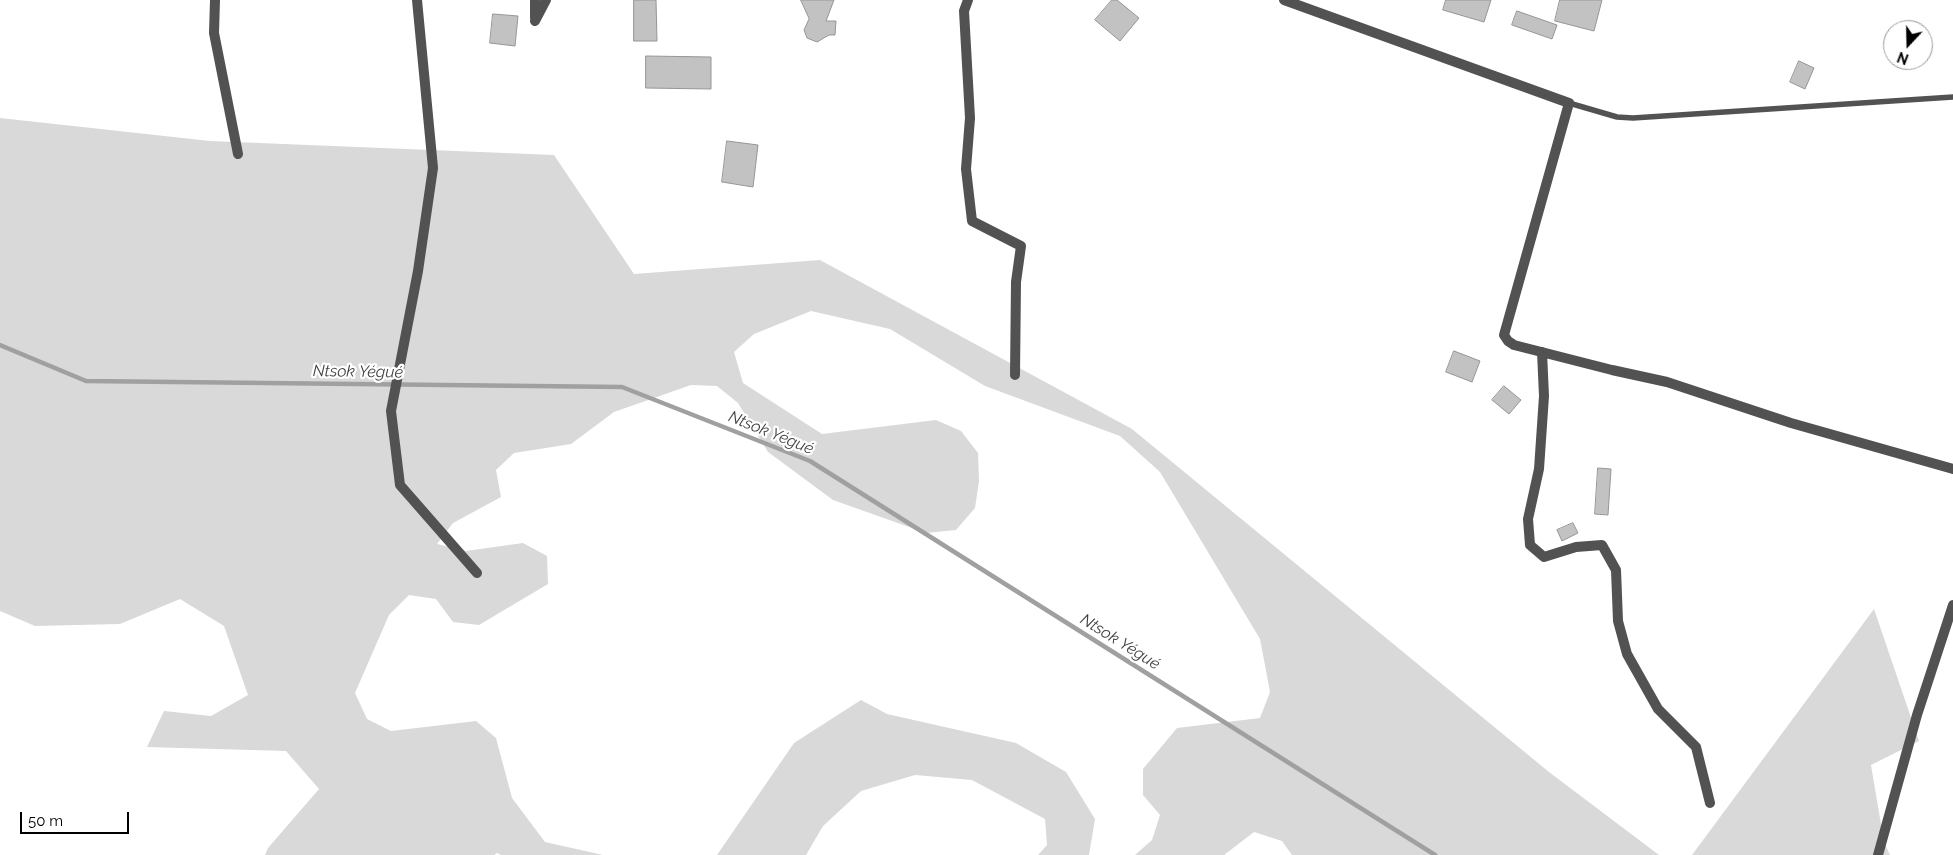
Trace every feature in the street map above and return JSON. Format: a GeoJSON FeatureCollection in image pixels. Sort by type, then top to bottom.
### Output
{"type":"FeatureCollection","features":[{"type":"Feature","properties":{"kind":"street"},"geometry":{"type":"LineString","coordinates":[[215,0],[214,32],[238,154]]}},
{"type":"Feature","properties":{"kind":"street"},"geometry":{"type":"LineString","coordinates":[[417,0],[433,168],[418,271],[391,411],[400,485],[477,573]]}},
{"type":"Feature","properties":{"kind":"street"},"geometry":{"type":"LineString","coordinates":[[535,0],[535,21],[546,0]]}},
{"type":"Feature","properties":{"kind":"street"},"geometry":{"type":"LineString","coordinates":[[968,0],[964,11],[970,118],[966,169],[972,221],[1021,246],[1016,282],[1015,375]]}},
{"type":"Feature","properties":{"kind":"street"},"geometry":{"type":"LineString","coordinates":[[1284,0],[1569,103],[1504,335],[1508,341],[1514,345],[1667,382],[1790,423],[1953,469]]}},
{"type":"Feature","properties":{"kind":"street"},"geometry":{"type":"LineString","coordinates":[[1542,352],[1544,396],[1539,469],[1528,519],[1530,545],[1544,557],[1576,547],[1602,545],[1616,570],[1618,621],[1627,654],[1658,709],[1696,747],[1710,803]]}},
{"type":"Feature","properties":{"kind":"street"},"geometry":{"type":"LineString","coordinates":[[1878,855],[1917,715],[1953,605]]}},
{"type":"Feature","properties":{"kind":"lane"},"geometry":{"type":"LineString","coordinates":[[1569,103],[1617,117],[1633,118],[1953,97]]}},
{"type":"Feature","properties":{"kind":"shaded area"},"geometry":{"type":"Polygon","coordinates":[[[0,118],[210,141],[554,155],[634,274],[820,260],[1132,429],[1549,772],[1659,855],[1292,855],[1282,841],[1254,832],[1224,855],[1135,855],[1152,840],[1160,815],[1143,795],[1143,769],[1177,728],[1260,718],[1270,692],[1260,639],[1160,472],[1120,436],[985,386],[890,329],[811,311],[754,334],[734,352],[743,383],[822,434],[936,420],[961,431],[978,453],[979,481],[975,508],[956,530],[926,533],[833,500],[768,452],[738,403],[717,386],[691,385],[614,412],[571,444],[514,453],[496,470],[501,497],[453,523],[437,544],[466,551],[523,543],[547,556],[548,584],[479,625],[453,622],[436,599],[409,595],[389,615],[355,693],[367,719],[391,731],[476,721],[496,738],[512,798],[545,842],[603,855],[501,855],[497,853],[494,855],[265,855],[268,848],[319,789],[286,751],[147,747],[164,711],[211,716],[248,695],[224,626],[180,599],[120,624],[35,626],[0,611],[0,118]]]}},
{"type":"Feature","properties":{"kind":"shaded area"},"geometry":{"type":"Polygon","coordinates":[[[1874,609],[1919,741],[1871,765],[1884,842],[1890,855],[1692,855],[1874,609]]]}},
{"type":"Feature","properties":{"kind":"shaded area"},"geometry":{"type":"Polygon","coordinates":[[[861,700],[887,714],[1016,743],[1066,772],[1095,819],[1089,855],[1038,855],[1047,845],[1045,819],[972,780],[915,775],[861,791],[823,826],[806,855],[717,855],[794,743],[861,700]]]}},
{"type":"Feature","properties":{"kind":"building"},"geometry":{"type":"Polygon","coordinates":[[[634,0],[656,0],[657,41],[634,41],[634,0]]]}},
{"type":"Feature","properties":{"kind":"building"},"geometry":{"type":"Polygon","coordinates":[[[801,0],[834,0],[826,21],[836,21],[835,35],[829,35],[817,42],[807,38],[804,30],[809,19],[801,0]]]}},
{"type":"Feature","properties":{"kind":"building"},"geometry":{"type":"Polygon","coordinates":[[[1112,0],[1117,0],[1139,18],[1120,41],[1095,20],[1112,0]]]}},
{"type":"Feature","properties":{"kind":"building"},"geometry":{"type":"Polygon","coordinates":[[[1446,0],[1491,0],[1484,22],[1443,10],[1446,0]]]}},
{"type":"Feature","properties":{"kind":"building"},"geometry":{"type":"Polygon","coordinates":[[[1560,0],[1602,0],[1594,31],[1555,21],[1560,0]]]}},
{"type":"Feature","properties":{"kind":"building"},"geometry":{"type":"Polygon","coordinates":[[[1517,11],[1557,25],[1552,39],[1512,25],[1517,11]]]}},
{"type":"Feature","properties":{"kind":"building"},"geometry":{"type":"Polygon","coordinates":[[[493,14],[518,16],[515,46],[490,43],[493,14]]]}},
{"type":"Feature","properties":{"kind":"building"},"geometry":{"type":"Polygon","coordinates":[[[646,56],[711,57],[711,89],[646,88],[646,56]]]}},
{"type":"Feature","properties":{"kind":"building"},"geometry":{"type":"Polygon","coordinates":[[[1799,61],[1814,68],[1805,89],[1790,82],[1799,61]]]}},
{"type":"Feature","properties":{"kind":"building"},"geometry":{"type":"Polygon","coordinates":[[[727,141],[758,145],[753,187],[722,182],[727,141]]]}},
{"type":"Feature","properties":{"kind":"building"},"geometry":{"type":"Polygon","coordinates":[[[1454,351],[1480,361],[1472,382],[1446,372],[1454,351]]]}},
{"type":"Feature","properties":{"kind":"building"},"geometry":{"type":"Polygon","coordinates":[[[1504,386],[1521,400],[1509,414],[1492,400],[1504,386]]]}},
{"type":"Feature","properties":{"kind":"building"},"geometry":{"type":"Polygon","coordinates":[[[1598,468],[1611,469],[1608,515],[1595,514],[1598,468]]]}},
{"type":"Feature","properties":{"kind":"building"},"geometry":{"type":"Polygon","coordinates":[[[1573,523],[1578,533],[1562,541],[1557,530],[1573,523]]]}},
{"type":"Feature","properties":{"kind":"waterway","name":"Ntsok Yégué"},"geometry":{"type":"LineString","coordinates":[[0,345],[86,381],[622,387],[810,461],[1435,855]]}}]}
